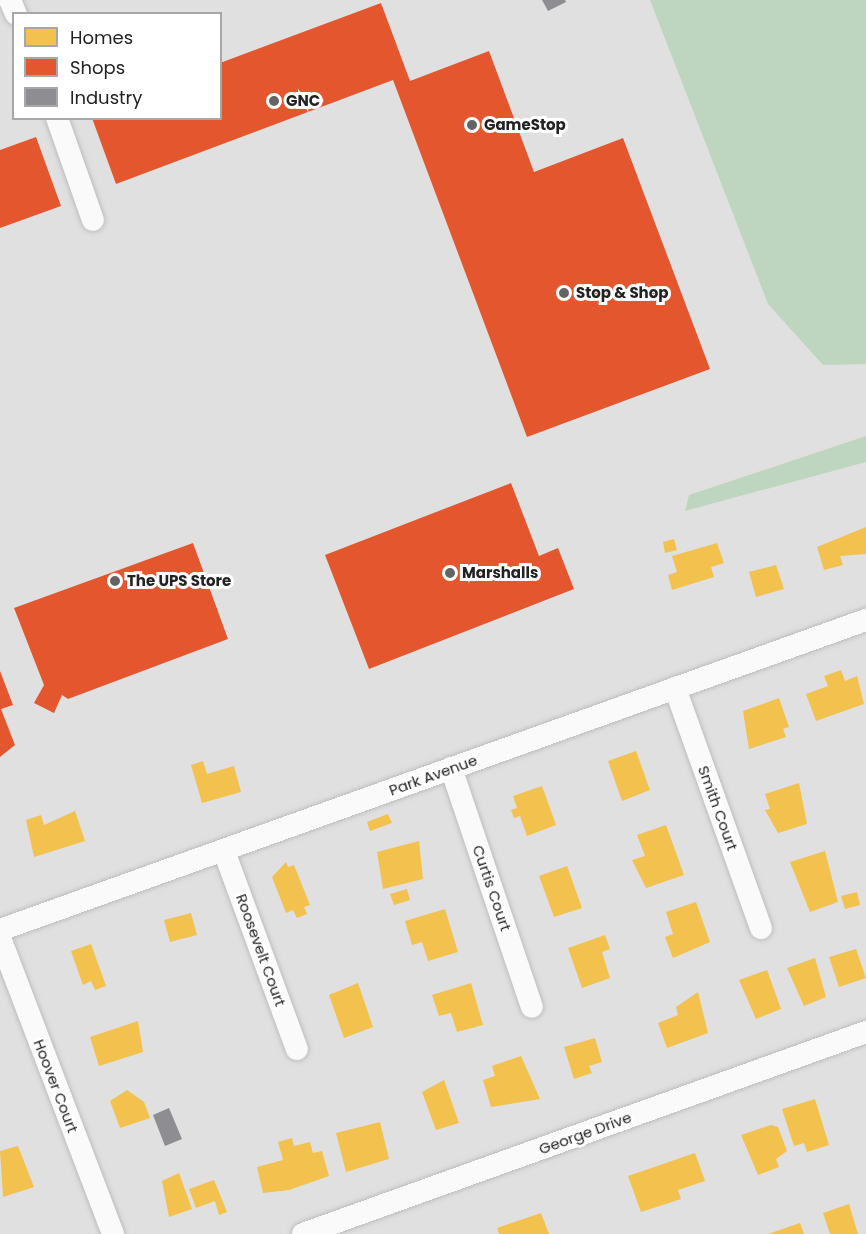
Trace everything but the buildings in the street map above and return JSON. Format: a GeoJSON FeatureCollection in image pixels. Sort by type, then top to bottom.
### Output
{"type":"FeatureCollection","features":[{"type":"Feature","properties":{"kind":"street"},"geometry":{"type":"LineString","coordinates":[[58,120],[93,220]]}},
{"type":"Feature","properties":{"kind":"street","name":"Park Avenue"},"geometry":{"type":"LineString","coordinates":[[0,930],[866,620]]}},
{"type":"Feature","properties":{"kind":"street","name":"Smith Court"},"geometry":{"type":"LineString","coordinates":[[675,687],[761,928]]}},
{"type":"Feature","properties":{"kind":"street","name":"Curtis Court"},"geometry":{"type":"LineString","coordinates":[[451,768],[532,1007]]}},
{"type":"Feature","properties":{"kind":"street","name":"Roosevelt Court"},"geometry":{"type":"LineString","coordinates":[[224,851],[297,1049]]}},
{"type":"Feature","properties":{"kind":"street","name":"Hoover Court"},"geometry":{"type":"LineString","coordinates":[[0,938],[113,1234]]}},
{"type":"Feature","properties":{"kind":"street","name":"George Drive"},"geometry":{"type":"LineString","coordinates":[[303,1234],[866,1032]]}},
{"type":"Feature","properties":{"kind":"green space"},"geometry":{"type":"Polygon","coordinates":[[[650,0],[866,0],[866,364],[823,365],[768,304],[650,0]]]}},
{"type":"Feature","properties":{"kind":"green space"},"geometry":{"type":"Polygon","coordinates":[[[866,436],[866,462],[685,511],[689,495],[866,436]]]}},
{"type":"Feature","properties":{"kind":"place","name":"GNC"},"geometry":{"type":"Point","coordinates":[274,101]}},
{"type":"Feature","properties":{"kind":"place","name":"GameStop"},"geometry":{"type":"Point","coordinates":[472,125]}},
{"type":"Feature","properties":{"kind":"place","name":"Stop & Shop"},"geometry":{"type":"Point","coordinates":[564,293]}},
{"type":"Feature","properties":{"kind":"place","name":"Marshalls"},"geometry":{"type":"Point","coordinates":[450,573]}},
{"type":"Feature","properties":{"kind":"place","name":"The UPS Store"},"geometry":{"type":"Point","coordinates":[115,581]}}]}
